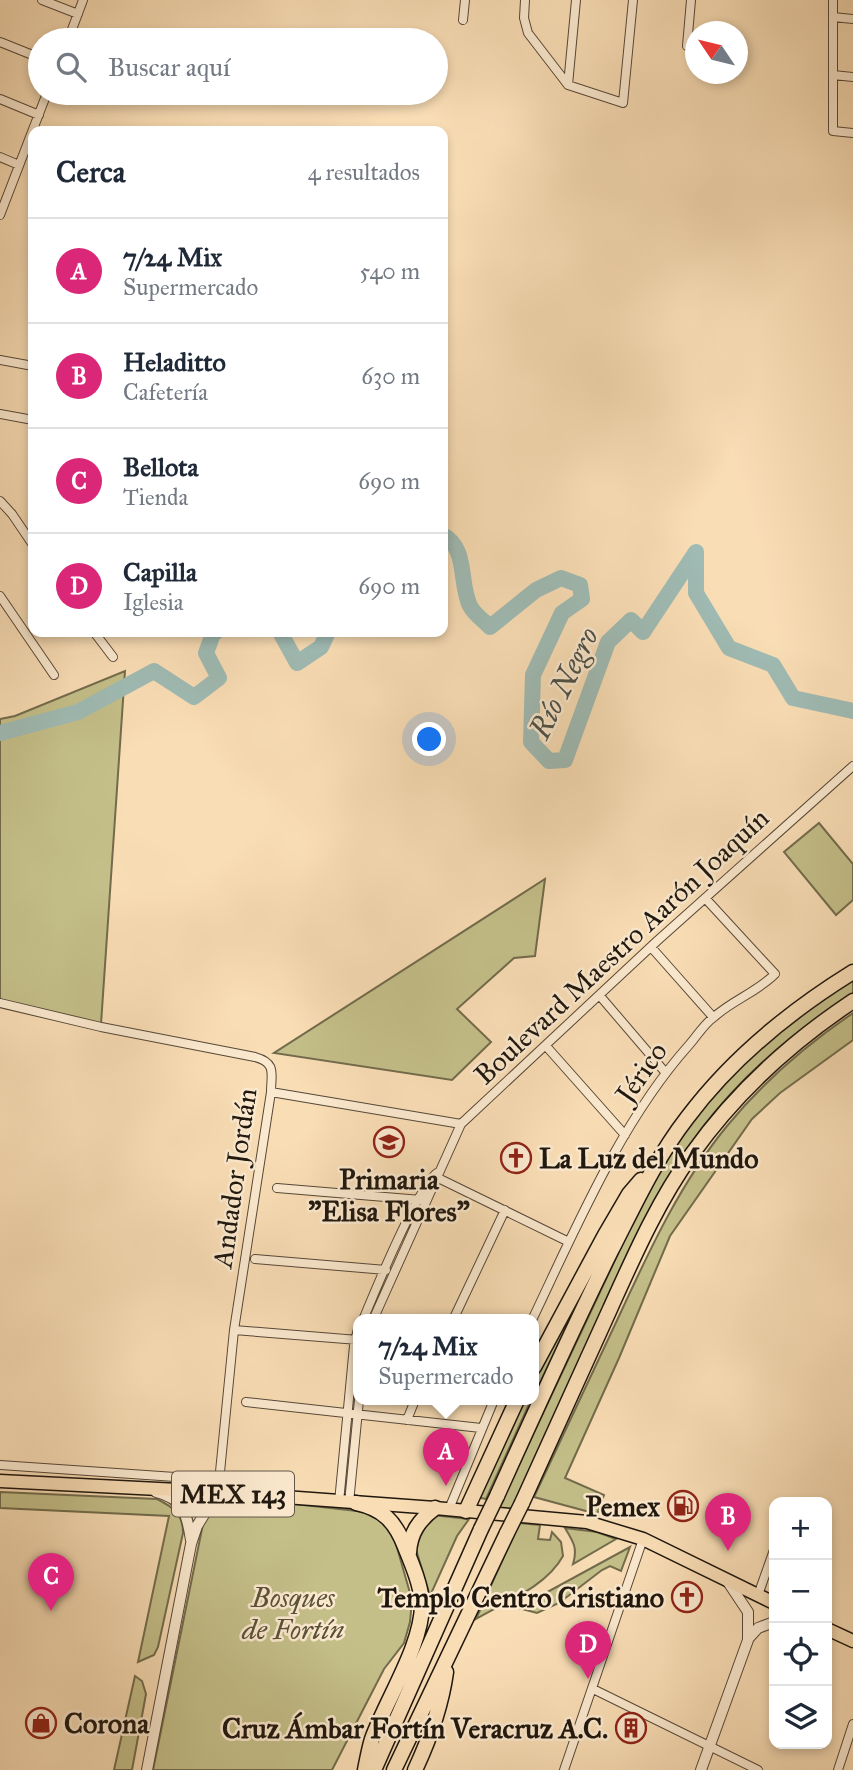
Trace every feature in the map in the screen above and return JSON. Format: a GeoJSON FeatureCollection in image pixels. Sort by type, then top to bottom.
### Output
{"type":"FeatureCollection","features":[{"type":"Feature","properties":{"kind":"highway"},"geometry":{"type":"LineString","coordinates":[[539,1358],[623,1205],[708,1091],[749,1049],[798,1009],[853,972]]}},
{"type":"Feature","properties":{"kind":"highway"},"geometry":{"type":"LineString","coordinates":[[394,1770],[522,1503],[643,1239],[690,1156],[725,1112],[765,1069],[813,1029],[853,1001]]}},
{"type":"Feature","properties":{"kind":"highway"},"geometry":{"type":"LineString","coordinates":[[374,1770],[481,1529],[600,1273],[663,1152]]}},
{"type":"Feature","properties":{"kind":"highway"},"geometry":{"type":"LineString","coordinates":[[466,1511],[515,1405]]}},
{"type":"Feature","properties":{"kind":"highway"},"geometry":{"type":"LineString","coordinates":[[348,1503],[375,1507],[391,1521],[403,1540],[420,1593],[420,1626],[372,1740],[365,1770]]}},
{"type":"Feature","properties":{"kind":"highway"},"geometry":{"type":"LineString","coordinates":[[409,1557],[410,1544],[417,1525],[442,1508]]}},
{"type":"Feature","properties":{"kind":"highway"},"geometry":{"type":"LineString","coordinates":[[415,1770],[442,1704],[449,1657]]}},
{"type":"Feature","properties":{"kind":"main road","name":"MEX 143"},"geometry":{"type":"LineString","coordinates":[[0,1481],[140,1487],[219,1486],[348,1503],[442,1508],[587,1522],[643,1539],[769,1600]]}},
{"type":"Feature","properties":{"kind":"main road"},"geometry":{"type":"LineString","coordinates":[[832,1632],[853,1642]]}},
{"type":"Feature","properties":{"kind":"street"},"geometry":{"type":"LineString","coordinates":[[44,0],[78,14]]}},
{"type":"Feature","properties":{"kind":"street"},"geometry":{"type":"LineString","coordinates":[[73,28],[83,0]]}},
{"type":"Feature","properties":{"kind":"street"},"geometry":{"type":"LineString","coordinates":[[463,20],[465,0]]}},
{"type":"Feature","properties":{"kind":"street"},"geometry":{"type":"LineString","coordinates":[[525,0],[524,18],[528,33],[568,85],[623,103],[633,0]]}},
{"type":"Feature","properties":{"kind":"street"},"geometry":{"type":"LineString","coordinates":[[568,85],[576,0]]}},
{"type":"Feature","properties":{"kind":"street"},"geometry":{"type":"LineString","coordinates":[[689,21],[691,0]]}},
{"type":"Feature","properties":{"kind":"street"},"geometry":{"type":"LineString","coordinates":[[833,0],[833,131],[853,133]]}},
{"type":"Feature","properties":{"kind":"street"},"geometry":{"type":"LineString","coordinates":[[833,17],[853,19]]}},
{"type":"Feature","properties":{"kind":"street"},"geometry":{"type":"LineString","coordinates":[[0,42],[28,53]]}},
{"type":"Feature","properties":{"kind":"street"},"geometry":{"type":"LineString","coordinates":[[833,75],[853,77]]}},
{"type":"Feature","properties":{"kind":"street"},"geometry":{"type":"LineString","coordinates":[[0,99],[39,115]]}},
{"type":"Feature","properties":{"kind":"street"},"geometry":{"type":"LineString","coordinates":[[35,126],[43,105]]}},
{"type":"Feature","properties":{"kind":"street"},"geometry":{"type":"LineString","coordinates":[[0,215],[28,142]]}},
{"type":"Feature","properties":{"kind":"street"},"geometry":{"type":"LineString","coordinates":[[0,157],[19,164]]}},
{"type":"Feature","properties":{"kind":"street"},"geometry":{"type":"LineString","coordinates":[[0,360],[28,365]]}},
{"type":"Feature","properties":{"kind":"street"},"geometry":{"type":"LineString","coordinates":[[0,414],[28,419]]}},
{"type":"Feature","properties":{"kind":"street"},"geometry":{"type":"LineString","coordinates":[[0,501],[12,513],[28,537]]}},
{"type":"Feature","properties":{"kind":"street"},"geometry":{"type":"LineString","coordinates":[[0,596],[54,675]]}},
{"type":"Feature","properties":{"kind":"street"},"geometry":{"type":"LineString","coordinates":[[100,637],[113,657]]}},
{"type":"Feature","properties":{"kind":"street","name":"Boulevard Maestro Aarón Joaquín"},"geometry":{"type":"LineString","coordinates":[[366,1314],[385,1269],[461,1124],[705,898],[853,766]]}},
{"type":"Feature","properties":{"kind":"street","name":"Jérico"},"geometry":{"type":"LineString","coordinates":[[535,1314],[625,1135],[665,1072],[713,1017],[766,983],[775,974],[705,898]]}},
{"type":"Feature","properties":{"kind":"street"},"geometry":{"type":"LineString","coordinates":[[652,947],[713,1017]]}},
{"type":"Feature","properties":{"kind":"street"},"geometry":{"type":"LineString","coordinates":[[600,996],[665,1072]]}},
{"type":"Feature","properties":{"kind":"street","name":"Andador Jordán"},"geometry":{"type":"LineString","coordinates":[[0,1003],[101,1027],[264,1059],[271,1066],[271,1092],[234,1330],[219,1486]]}},
{"type":"Feature","properties":{"kind":"street"},"geometry":{"type":"LineString","coordinates":[[546,1046],[625,1135]]}},
{"type":"Feature","properties":{"kind":"street"},"geometry":{"type":"LineString","coordinates":[[271,1092],[461,1124]]}},
{"type":"Feature","properties":{"kind":"street"},"geometry":{"type":"LineString","coordinates":[[436,1176],[569,1242]]}},
{"type":"Feature","properties":{"kind":"street"},"geometry":{"type":"LineString","coordinates":[[277,1188],[423,1201]]}},
{"type":"Feature","properties":{"kind":"street","name":"Boulevard Maestro Aarón Joaquín"},"geometry":{"type":"LineString","coordinates":[[376,1314],[423,1201]]}},
{"type":"Feature","properties":{"kind":"street"},"geometry":{"type":"LineString","coordinates":[[456,1314],[505,1210]]}},
{"type":"Feature","properties":{"kind":"street"},"geometry":{"type":"LineString","coordinates":[[255,1259],[396,1270]]}},
{"type":"Feature","properties":{"kind":"street"},"geometry":{"type":"LineString","coordinates":[[234,1330],[353,1340]]}},
{"type":"Feature","properties":{"kind":"street"},"geometry":{"type":"LineString","coordinates":[[246,1402],[481,1427]]}},
{"type":"Feature","properties":{"kind":"street"},"geometry":{"type":"LineString","coordinates":[[348,1503],[353,1405]]}},
{"type":"Feature","properties":{"kind":"street"},"geometry":{"type":"LineString","coordinates":[[353,1413],[357,1405]]}},
{"type":"Feature","properties":{"kind":"street"},"geometry":{"type":"LineString","coordinates":[[407,1420],[413,1405]]}},
{"type":"Feature","properties":{"kind":"street"},"geometry":{"type":"LineString","coordinates":[[442,1508],[492,1405]]}},
{"type":"Feature","properties":{"kind":"street"},"geometry":{"type":"LineString","coordinates":[[0,1465],[219,1486],[197,1526],[191,1544],[147,1770]]}},
{"type":"Feature","properties":{"kind":"street"},"geometry":{"type":"LineString","coordinates":[[140,1487],[176,1499],[188,1523],[191,1544]]}},
{"type":"Feature","properties":{"kind":"street"},"geometry":{"type":"LineString","coordinates":[[564,1770],[643,1539]]}},
{"type":"Feature","properties":{"kind":"street"},"geometry":{"type":"LineString","coordinates":[[758,1595],[770,1560]]}},
{"type":"Feature","properties":{"kind":"street"},"geometry":{"type":"LineString","coordinates":[[726,1580],[748,1612],[748,1640]]}},
{"type":"Feature","properties":{"kind":"street"},"geometry":{"type":"LineString","coordinates":[[701,1770],[748,1640],[758,1628],[771,1623]]}},
{"type":"Feature","properties":{"kind":"street"},"geometry":{"type":"LineString","coordinates":[[593,1689],[758,1770]]}},
{"type":"Feature","properties":{"kind":"street"},"geometry":{"type":"LineString","coordinates":[[838,1770],[853,1724]]}},
{"type":"Feature","properties":{"kind":"green space"},"geometry":{"type":"Polygon","coordinates":[[[125,671],[101,1024],[0,1002],[0,719],[15,716],[125,671]]]}},
{"type":"Feature","properties":{"kind":"green space"},"geometry":{"type":"Polygon","coordinates":[[[819,823],[853,864],[853,900],[836,915],[784,852],[819,823]]]}},
{"type":"Feature","properties":{"kind":"green space"},"geometry":{"type":"Polygon","coordinates":[[[545,879],[535,956],[514,958],[457,1009],[491,1042],[452,1080],[274,1053],[545,879]]]}},
{"type":"Feature","properties":{"kind":"green space"},"geometry":{"type":"Polygon","coordinates":[[[853,979],[853,994],[770,1055],[733,1091],[700,1131],[659,1195],[636,1240],[511,1510],[498,1509],[633,1222],[670,1154],[708,1103],[752,1057],[800,1015],[853,979]]]}},
{"type":"Feature","properties":{"kind":"green space"},"geometry":{"type":"Polygon","coordinates":[[[853,1013],[853,1040],[780,1093],[752,1119],[670,1236],[565,1478],[604,1495],[597,1514],[534,1497],[643,1265],[681,1193],[710,1147],[770,1079],[853,1013]]]}},
{"type":"Feature","properties":{"kind":"green space"},"geometry":{"type":"Polygon","coordinates":[[[589,1278],[539,1385],[539,1367],[589,1278]]]}},
{"type":"Feature","properties":{"kind":"green space"},"geometry":{"type":"Polygon","coordinates":[[[521,1405],[529,1405],[486,1499],[481,1498],[481,1490],[521,1405]]]}},
{"type":"Feature","properties":{"kind":"green space"},"geometry":{"type":"Polygon","coordinates":[[[0,1492],[157,1499],[176,1512],[183,1533],[154,1655],[138,1662],[169,1516],[0,1508],[0,1492]]]}},
{"type":"Feature","properties":{"kind":"green space","name":"Bosques de Fortín"},"geometry":{"type":"Polygon","coordinates":[[[232,1497],[366,1512],[385,1523],[394,1537],[412,1600],[410,1622],[404,1643],[384,1669],[332,1770],[153,1770],[203,1524],[214,1507],[232,1497]]]}},
{"type":"Feature","properties":{"kind":"green space"},"geometry":{"type":"Polygon","coordinates":[[[432,1515],[469,1519],[457,1536],[430,1596],[415,1546],[417,1535],[432,1515]]]}},
{"type":"Feature","properties":{"kind":"green space"},"geometry":{"type":"Polygon","coordinates":[[[519,1523],[540,1525],[538,1539],[550,1540],[552,1532],[561,1542],[563,1556],[556,1567],[536,1585],[476,1619],[519,1523]]]}},
{"type":"Feature","properties":{"kind":"green space"},"geometry":{"type":"Polygon","coordinates":[[[565,1528],[597,1532],[616,1539],[573,1564],[574,1545],[565,1528]]]}},
{"type":"Feature","properties":{"kind":"green space"},"geometry":{"type":"Polygon","coordinates":[[[630,1547],[621,1571],[610,1566],[602,1570],[559,1603],[537,1613],[518,1608],[630,1547]]]}},
{"type":"Feature","properties":{"kind":"green space"},"geometry":{"type":"Polygon","coordinates":[[[135,1676],[142,1681],[146,1694],[132,1770],[114,1770],[135,1676]]]}},
{"type":"Feature","properties":{"kind":"waterway","name":"Río Negro"},"geometry":{"type":"LineString","coordinates":[[448,539],[460,557],[470,606],[490,627],[536,590],[561,578],[580,585],[582,599],[562,613],[533,675],[531,742],[549,761],[565,760],[608,642],[631,620],[643,632],[696,552],[696,593],[729,648],[773,665],[793,698],[853,711]]}},
{"type":"Feature","properties":{"kind":"waterway","name":"Río Negro"},"geometry":{"type":"LineString","coordinates":[[0,733],[78,712],[154,671],[194,697],[219,678],[206,653],[212,637]]}},
{"type":"Feature","properties":{"kind":"waterway","name":"Río Negro"},"geometry":{"type":"LineString","coordinates":[[283,637],[297,663],[321,647],[326,637]]}},
{"type":"Feature","properties":{"kind":"place","name":"Primaria \"Elisa Flores\""},"geometry":{"type":"Point","coordinates":[389,1142]}},
{"type":"Feature","properties":{"kind":"place","name":"La Luz del Mundo"},"geometry":{"type":"Point","coordinates":[516,1158]}},
{"type":"Feature","properties":{"kind":"place","name":"7/24 Mix"},"geometry":{"type":"Point","coordinates":[446,1486]}},
{"type":"Feature","properties":{"kind":"place","name":"Pemex"},"geometry":{"type":"Point","coordinates":[683,1506]}},
{"type":"Feature","properties":{"kind":"place","name":"Heladitto"},"geometry":{"type":"Point","coordinates":[728,1551]}},
{"type":"Feature","properties":{"kind":"place","name":"Templo Centro Cristiano"},"geometry":{"type":"Point","coordinates":[687,1597]}},
{"type":"Feature","properties":{"kind":"place","name":"Bellota"},"geometry":{"type":"Point","coordinates":[51,1611]}},
{"type":"Feature","properties":{"kind":"place","name":"Capilla"},"geometry":{"type":"Point","coordinates":[588,1679]}},
{"type":"Feature","properties":{"kind":"place","name":"Corona"},"geometry":{"type":"Point","coordinates":[41,1723]}},
{"type":"Feature","properties":{"kind":"place","name":"Cruz Ámbar Fortín Veracruz A.C."},"geometry":{"type":"Point","coordinates":[631,1728]}}]}
